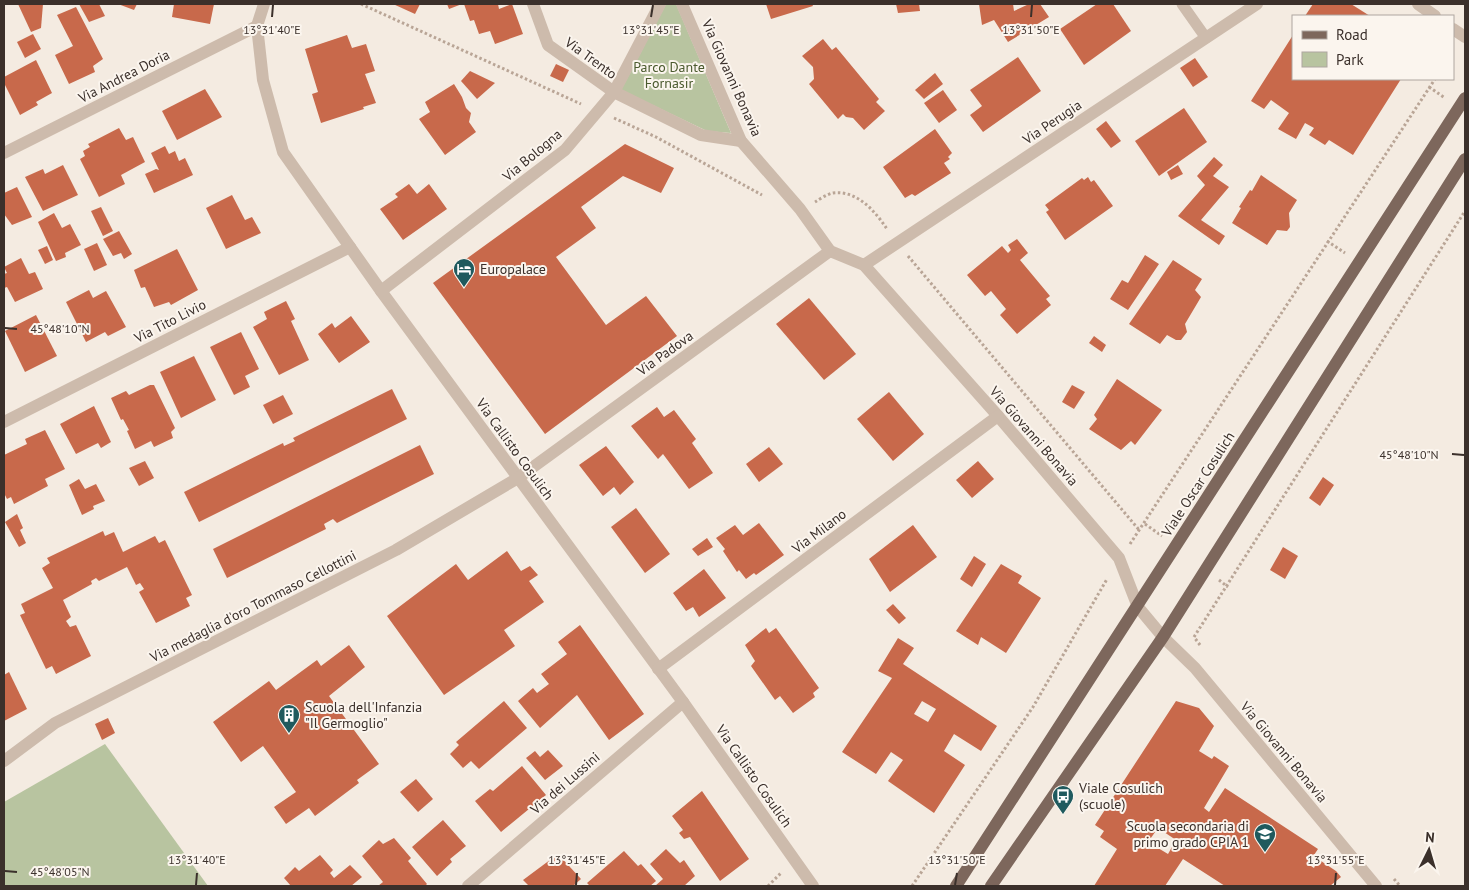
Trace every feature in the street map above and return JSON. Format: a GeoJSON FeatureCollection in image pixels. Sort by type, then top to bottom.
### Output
{"type":"FeatureCollection","features":[{"type":"Feature","properties":{"kind":"main road","name":"Viale Oscar Cosulich"},"geometry":{"type":"LineString","coordinates":[[956,886],[1465,98]]}},
{"type":"Feature","properties":{"kind":"main road"},"geometry":{"type":"LineString","coordinates":[[991,886],[1163,637],[1465,160]]}},
{"type":"Feature","properties":{"kind":"street","name":"Via Callisto Cosulich"},"geometry":{"type":"LineString","coordinates":[[264,4],[258,26],[263,80],[283,152],[381,291],[683,702],[813,886]]}},
{"type":"Feature","properties":{"kind":"street","name":"Via Trento"},"geometry":{"type":"LineString","coordinates":[[533,4],[548,45],[614,92],[701,136],[741,141]]}},
{"type":"Feature","properties":{"kind":"street","name":"Via Bologna"},"geometry":{"type":"LineString","coordinates":[[381,291],[565,150],[614,92],[660,4]]}},
{"type":"Feature","properties":{"kind":"street","name":"Via Giovanni Bonavia"},"geometry":{"type":"LineString","coordinates":[[682,4],[741,141],[800,210],[830,251],[864,265],[998,416],[1119,558],[1138,607],[1163,637],[1194,668],[1376,886]]}},
{"type":"Feature","properties":{"kind":"street","name":"Via Perugia"},"geometry":{"type":"LineString","coordinates":[[864,265],[1257,4]]}},
{"type":"Feature","properties":{"kind":"street"},"geometry":{"type":"LineString","coordinates":[[1418,4],[1434,15]]}},
{"type":"Feature","properties":{"kind":"street","name":"Via Andrea Doria"},"geometry":{"type":"LineString","coordinates":[[4,153],[258,26]]}},
{"type":"Feature","properties":{"kind":"street"},"geometry":{"type":"LineString","coordinates":[[1454,30],[1465,37]]}},
{"type":"Feature","properties":{"kind":"street","name":"Via Tito Livio"},"geometry":{"type":"LineString","coordinates":[[4,422],[350,247]]}},
{"type":"Feature","properties":{"kind":"street","name":"Via Padova"},"geometry":{"type":"LineString","coordinates":[[518,478],[830,251]]}},
{"type":"Feature","properties":{"kind":"street","name":"Via Milano"},"geometry":{"type":"LineString","coordinates":[[658,669],[998,416]]}},
{"type":"Feature","properties":{"kind":"street","name":"Via medaglia d'oro Tommaso Cellottini"},"geometry":{"type":"LineString","coordinates":[[4,761],[55,723],[396,550],[518,478]]}},
{"type":"Feature","properties":{"kind":"street","name":"Via dei Lussini"},"geometry":{"type":"LineString","coordinates":[[468,886],[683,702]]}},
{"type":"Feature","properties":{"kind":"lane"},"geometry":{"type":"LineString","coordinates":[[1182,4],[1206,38]]}},
{"type":"Feature","properties":{"kind":"path"},"geometry":{"type":"LineString","coordinates":[[361,4],[656,137],[764,196]]}},
{"type":"Feature","properties":{"kind":"path"},"geometry":{"type":"LineString","coordinates":[[912,886],[1033,707],[1119,558],[1140,531],[1226,394],[1434,80]]}},
{"type":"Feature","properties":{"kind":"path"},"geometry":{"type":"LineString","coordinates":[[800,210],[832,193],[852,195],[877,215],[897,243],[968,330],[1140,531]]}},
{"type":"Feature","properties":{"kind":"path"},"geometry":{"type":"LineString","coordinates":[[1204,650],[1194,637],[1228,587],[1465,211]]}},
{"type":"Feature","properties":{"kind":"path"},"geometry":{"type":"LineString","coordinates":[[1393,879],[1400,886]]}},
{"type":"Feature","properties":{"kind":"green space","name":"Parco Dante Fornasir"},"geometry":{"type":"Polygon","coordinates":[[[666,4],[676,4],[731,133],[707,131],[621,90],[666,4]]]}},
{"type":"Feature","properties":{"kind":"green space"},"geometry":{"type":"Polygon","coordinates":[[[105,744],[208,886],[4,886],[4,802],[105,744]]]}},
{"type":"Feature","properties":{"kind":"building"},"geometry":{"type":"Polygon","coordinates":[[[18,4],[43,4],[41,28],[31,32],[18,4]]]}},
{"type":"Feature","properties":{"kind":"building"},"geometry":{"type":"Polygon","coordinates":[[[79,4],[99,4],[105,16],[89,22],[79,4]]]}},
{"type":"Feature","properties":{"kind":"building"},"geometry":{"type":"Polygon","coordinates":[[[118,4],[137,4],[134,10],[118,4]]]}},
{"type":"Feature","properties":{"kind":"building"},"geometry":{"type":"Polygon","coordinates":[[[174,4],[214,4],[210,24],[172,17],[174,4]]]}},
{"type":"Feature","properties":{"kind":"building"},"geometry":{"type":"Polygon","coordinates":[[[393,4],[420,4],[415,14],[393,4]]]}},
{"type":"Feature","properties":{"kind":"building"},"geometry":{"type":"Polygon","coordinates":[[[447,4],[462,4],[449,9],[447,4]]]}},
{"type":"Feature","properties":{"kind":"building"},"geometry":{"type":"Polygon","coordinates":[[[464,4],[498,4],[499,9],[512,4],[523,34],[495,44],[490,31],[479,34],[474,20],[470,21],[464,4]]]}},
{"type":"Feature","properties":{"kind":"building"},"geometry":{"type":"Polygon","coordinates":[[[766,4],[812,4],[813,6],[771,19],[766,4]]]}},
{"type":"Feature","properties":{"kind":"building"},"geometry":{"type":"Polygon","coordinates":[[[896,4],[919,4],[920,11],[898,13],[896,4]]]}},
{"type":"Feature","properties":{"kind":"building"},"geometry":{"type":"Polygon","coordinates":[[[979,4],[1013,4],[1014,11],[1029,4],[1040,4],[1049,17],[1008,42],[994,20],[982,25],[979,4]]]}},
{"type":"Feature","properties":{"kind":"building"},"geometry":{"type":"Polygon","coordinates":[[[1097,4],[1113,4],[1131,31],[1084,65],[1060,29],[1097,4]]]}},
{"type":"Feature","properties":{"kind":"building"},"geometry":{"type":"Polygon","coordinates":[[[1313,4],[1351,4],[1368,15],[1306,15],[1313,4]]]}},
{"type":"Feature","properties":{"kind":"building"},"geometry":{"type":"Polygon","coordinates":[[[76,7],[103,59],[93,66],[95,72],[69,84],[55,55],[73,46],[57,15],[76,7]]]}},
{"type":"Feature","properties":{"kind":"building"},"geometry":{"type":"Polygon","coordinates":[[[33,34],[41,49],[25,58],[17,42],[33,34]]]}},
{"type":"Feature","properties":{"kind":"building"},"geometry":{"type":"Polygon","coordinates":[[[347,35],[352,48],[366,44],[375,71],[365,74],[376,103],[363,107],[364,109],[321,123],[312,94],[318,92],[305,49],[347,35]]]}},
{"type":"Feature","properties":{"kind":"building"},"geometry":{"type":"Polygon","coordinates":[[[1292,37],[1292,80],[1400,80],[1353,155],[1329,140],[1325,145],[1309,135],[1314,128],[1305,123],[1296,139],[1278,129],[1289,113],[1271,100],[1264,109],[1251,101],[1292,37]]]}},
{"type":"Feature","properties":{"kind":"building"},"geometry":{"type":"Polygon","coordinates":[[[823,39],[832,50],[836,47],[879,99],[876,102],[885,111],[864,130],[853,118],[846,117],[843,114],[838,119],[809,84],[814,79],[813,67],[802,56],[823,39]]]}},
{"type":"Feature","properties":{"kind":"building"},"geometry":{"type":"Polygon","coordinates":[[[1018,57],[1041,91],[983,132],[970,115],[982,106],[970,90],[1018,57]]]}},
{"type":"Feature","properties":{"kind":"building"},"geometry":{"type":"Polygon","coordinates":[[[1195,58],[1208,77],[1193,87],[1180,68],[1195,58]]]}},
{"type":"Feature","properties":{"kind":"building"},"geometry":{"type":"Polygon","coordinates":[[[36,60],[52,93],[36,102],[38,105],[20,115],[4,83],[4,77],[36,60]]]}},
{"type":"Feature","properties":{"kind":"building"},"geometry":{"type":"Polygon","coordinates":[[[556,64],[569,70],[563,82],[550,76],[556,64]]]}},
{"type":"Feature","properties":{"kind":"building"},"geometry":{"type":"Polygon","coordinates":[[[470,71],[495,83],[477,99],[461,81],[470,71]]]}},
{"type":"Feature","properties":{"kind":"building"},"geometry":{"type":"Polygon","coordinates":[[[935,73],[943,84],[924,99],[915,90],[935,73]]]}},
{"type":"Feature","properties":{"kind":"building"},"geometry":{"type":"Polygon","coordinates":[[[454,84],[466,108],[471,113],[469,122],[476,132],[445,155],[419,119],[430,112],[425,102],[454,84]]]}},
{"type":"Feature","properties":{"kind":"building"},"geometry":{"type":"Polygon","coordinates":[[[205,89],[222,117],[177,140],[162,111],[205,89]]]}},
{"type":"Feature","properties":{"kind":"building"},"geometry":{"type":"Polygon","coordinates":[[[943,90],[957,110],[939,123],[924,103],[943,90]]]}},
{"type":"Feature","properties":{"kind":"building"},"geometry":{"type":"Polygon","coordinates":[[[1184,108],[1207,142],[1159,176],[1135,141],[1184,108]]]}},
{"type":"Feature","properties":{"kind":"building"},"geometry":{"type":"Polygon","coordinates":[[[1106,121],[1121,141],[1111,148],[1096,129],[1106,121]]]}},
{"type":"Feature","properties":{"kind":"building"},"geometry":{"type":"Polygon","coordinates":[[[119,128],[126,140],[133,137],[145,162],[121,175],[125,184],[99,197],[80,159],[85,156],[83,151],[90,147],[88,144],[119,128]]]}},
{"type":"Feature","properties":{"kind":"building"},"geometry":{"type":"Polygon","coordinates":[[[935,129],[952,153],[948,157],[950,159],[944,163],[951,173],[915,196],[912,194],[905,198],[883,167],[935,129]]]}},
{"type":"Feature","properties":{"kind":"building","name":"Europalace"},"geometry":{"type":"Polygon","coordinates":[[[625,144],[674,168],[661,193],[623,176],[581,207],[596,228],[556,257],[606,325],[646,296],[677,336],[545,434],[433,283],[625,144]]]}},
{"type":"Feature","properties":{"kind":"building"},"geometry":{"type":"Polygon","coordinates":[[[165,146],[169,154],[175,151],[179,161],[185,158],[193,175],[154,193],[145,174],[156,169],[159,170],[151,153],[165,146]]]}},
{"type":"Feature","properties":{"kind":"building"},"geometry":{"type":"Polygon","coordinates":[[[1214,157],[1223,165],[1213,176],[1229,187],[1201,220],[1225,236],[1219,245],[1178,216],[1205,185],[1197,176],[1214,157]]]}},
{"type":"Feature","properties":{"kind":"building"},"geometry":{"type":"Polygon","coordinates":[[[63,165],[78,195],[43,211],[25,177],[43,169],[45,174],[63,165]]]}},
{"type":"Feature","properties":{"kind":"building"},"geometry":{"type":"Polygon","coordinates":[[[1178,165],[1183,174],[1171,180],[1167,172],[1178,165]]]}},
{"type":"Feature","properties":{"kind":"building"},"geometry":{"type":"Polygon","coordinates":[[[1261,175],[1297,200],[1289,213],[1290,227],[1287,231],[1277,230],[1267,245],[1232,223],[1241,208],[1239,207],[1250,190],[1252,191],[1261,175]]]}},
{"type":"Feature","properties":{"kind":"building"},"geometry":{"type":"Polygon","coordinates":[[[1088,177],[1091,182],[1094,180],[1113,206],[1065,240],[1046,212],[1049,210],[1045,205],[1082,178],[1084,180],[1088,177]]]}},
{"type":"Feature","properties":{"kind":"building"},"geometry":{"type":"Polygon","coordinates":[[[409,184],[417,194],[429,184],[447,209],[403,240],[380,209],[398,197],[395,194],[409,184]]]}},
{"type":"Feature","properties":{"kind":"building"},"geometry":{"type":"Polygon","coordinates":[[[17,187],[32,217],[12,225],[4,214],[4,193],[17,187]]]}},
{"type":"Feature","properties":{"kind":"building"},"geometry":{"type":"Polygon","coordinates":[[[232,195],[245,220],[252,217],[261,233],[226,249],[206,208],[232,195]]]}},
{"type":"Feature","properties":{"kind":"building"},"geometry":{"type":"Polygon","coordinates":[[[101,207],[113,231],[103,236],[91,211],[101,207]]]}},
{"type":"Feature","properties":{"kind":"building"},"geometry":{"type":"Polygon","coordinates":[[[54,213],[62,228],[70,224],[81,245],[65,253],[66,257],[56,261],[38,222],[54,213]]]}},
{"type":"Feature","properties":{"kind":"building"},"geometry":{"type":"Polygon","coordinates":[[[119,231],[132,254],[124,259],[121,253],[113,256],[103,239],[119,231]]]}},
{"type":"Feature","properties":{"kind":"building"},"geometry":{"type":"Polygon","coordinates":[[[1017,239],[1028,253],[1020,260],[1050,296],[1046,299],[1051,305],[1017,334],[1000,315],[1006,309],[991,291],[985,296],[967,275],[1002,246],[1008,253],[1011,250],[1008,245],[1017,239]]]}},
{"type":"Feature","properties":{"kind":"building"},"geometry":{"type":"Polygon","coordinates":[[[97,243],[107,265],[94,271],[84,249],[97,243]]]}},
{"type":"Feature","properties":{"kind":"building"},"geometry":{"type":"Polygon","coordinates":[[[47,246],[53,260],[45,264],[38,250],[47,246]]]}},
{"type":"Feature","properties":{"kind":"building"},"geometry":{"type":"Polygon","coordinates":[[[177,249],[198,290],[171,305],[169,302],[154,307],[145,287],[141,288],[134,270],[177,249]]]}},
{"type":"Feature","properties":{"kind":"building"},"geometry":{"type":"Polygon","coordinates":[[[1145,255],[1159,264],[1128,310],[1110,299],[1122,280],[1128,283],[1145,255]]]}},
{"type":"Feature","properties":{"kind":"building"},"geometry":{"type":"Polygon","coordinates":[[[21,258],[29,274],[35,272],[43,289],[15,302],[7,287],[4,288],[4,274],[7,273],[4,267],[21,258]]]}},
{"type":"Feature","properties":{"kind":"building"},"geometry":{"type":"Polygon","coordinates":[[[1173,260],[1202,279],[1195,290],[1201,297],[1185,324],[1187,332],[1181,340],[1176,340],[1167,335],[1160,344],[1129,324],[1173,260]]]}},
{"type":"Feature","properties":{"kind":"building"},"geometry":{"type":"Polygon","coordinates":[[[89,290],[93,298],[106,291],[126,327],[108,336],[105,332],[86,342],[66,302],[89,290]]]}},
{"type":"Feature","properties":{"kind":"building"},"geometry":{"type":"Polygon","coordinates":[[[809,298],[856,354],[824,380],[776,324],[809,298]]]}},
{"type":"Feature","properties":{"kind":"building"},"geometry":{"type":"Polygon","coordinates":[[[286,301],[295,319],[291,321],[309,360],[279,375],[253,327],[267,319],[264,312],[286,301]]]}},
{"type":"Feature","properties":{"kind":"building"},"geometry":{"type":"Polygon","coordinates":[[[36,315],[57,356],[25,372],[5,331],[36,315]]]}},
{"type":"Feature","properties":{"kind":"building"},"geometry":{"type":"Polygon","coordinates":[[[351,316],[370,342],[339,363],[318,334],[332,323],[335,328],[351,316]]]}},
{"type":"Feature","properties":{"kind":"building"},"geometry":{"type":"Polygon","coordinates":[[[241,332],[259,369],[245,376],[250,387],[234,395],[210,347],[241,332]]]}},
{"type":"Feature","properties":{"kind":"building"},"geometry":{"type":"Polygon","coordinates":[[[1094,336],[1106,345],[1102,352],[1089,343],[1094,336]]]}},
{"type":"Feature","properties":{"kind":"building"},"geometry":{"type":"Polygon","coordinates":[[[194,356],[216,400],[181,418],[160,372],[194,356]]]}},
{"type":"Feature","properties":{"kind":"building"},"geometry":{"type":"Polygon","coordinates":[[[1117,379],[1162,410],[1135,445],[1131,441],[1121,450],[1089,429],[1097,419],[1094,415],[1117,379]]]}},
{"type":"Feature","properties":{"kind":"building"},"geometry":{"type":"Polygon","coordinates":[[[154,385],[175,428],[171,432],[173,438],[154,447],[151,441],[135,449],[127,431],[129,430],[123,419],[121,420],[111,398],[126,391],[129,395],[154,385]]]}},
{"type":"Feature","properties":{"kind":"building"},"geometry":{"type":"Polygon","coordinates":[[[1072,385],[1085,392],[1074,409],[1062,402],[1072,385]]]}},
{"type":"Feature","properties":{"kind":"building"},"geometry":{"type":"Polygon","coordinates":[[[392,389],[407,419],[199,522],[184,492],[283,443],[284,446],[295,441],[293,438],[392,389]]]}},
{"type":"Feature","properties":{"kind":"building"},"geometry":{"type":"Polygon","coordinates":[[[889,392],[924,434],[893,461],[857,419],[889,392]]]}},
{"type":"Feature","properties":{"kind":"building"},"geometry":{"type":"Polygon","coordinates":[[[283,395],[293,414],[273,424],[263,405],[283,395]]]}},
{"type":"Feature","properties":{"kind":"building"},"geometry":{"type":"Polygon","coordinates":[[[94,406],[111,442],[101,448],[98,443],[76,454],[60,424],[94,406]]]}},
{"type":"Feature","properties":{"kind":"building"},"geometry":{"type":"Polygon","coordinates":[[[657,407],[664,417],[674,410],[696,439],[692,443],[713,473],[689,489],[663,454],[658,459],[631,426],[657,407]]]}},
{"type":"Feature","properties":{"kind":"building"},"geometry":{"type":"Polygon","coordinates":[[[45,430],[65,469],[45,479],[48,486],[14,504],[11,497],[7,499],[4,493],[4,455],[27,444],[25,439],[45,430]]]}},
{"type":"Feature","properties":{"kind":"building"},"geometry":{"type":"Polygon","coordinates":[[[420,445],[434,474],[337,523],[333,519],[324,524],[326,529],[227,578],[213,549],[420,445]]]}},
{"type":"Feature","properties":{"kind":"building"},"geometry":{"type":"Polygon","coordinates":[[[606,446],[634,482],[620,495],[614,487],[603,496],[579,465],[606,446]]]}},
{"type":"Feature","properties":{"kind":"building"},"geometry":{"type":"Polygon","coordinates":[[[769,447],[783,464],[759,482],[746,464],[769,447]]]}},
{"type":"Feature","properties":{"kind":"building"},"geometry":{"type":"Polygon","coordinates":[[[145,461],[154,478],[139,486],[129,468],[145,461]]]}},
{"type":"Feature","properties":{"kind":"building"},"geometry":{"type":"Polygon","coordinates":[[[978,461],[994,479],[972,498],[956,480],[978,461]]]}},
{"type":"Feature","properties":{"kind":"building"},"geometry":{"type":"Polygon","coordinates":[[[1323,477],[1334,485],[1320,506],[1309,498],[1323,477]]]}},
{"type":"Feature","properties":{"kind":"building"},"geometry":{"type":"Polygon","coordinates":[[[79,479],[85,489],[96,484],[105,501],[93,506],[94,509],[82,515],[69,485],[79,479]]]}},
{"type":"Feature","properties":{"kind":"building"},"geometry":{"type":"Polygon","coordinates":[[[636,508],[670,554],[645,573],[611,527],[636,508]]]}},
{"type":"Feature","properties":{"kind":"building"},"geometry":{"type":"Polygon","coordinates":[[[17,514],[23,528],[20,530],[26,543],[19,547],[5,522],[17,514]]]}},
{"type":"Feature","properties":{"kind":"building"},"geometry":{"type":"Polygon","coordinates":[[[759,523],[784,555],[756,575],[754,573],[746,579],[739,570],[737,572],[723,551],[725,549],[716,538],[735,525],[743,535],[759,523]]]}},
{"type":"Feature","properties":{"kind":"building"},"geometry":{"type":"Polygon","coordinates":[[[913,525],[937,557],[890,592],[869,559],[913,525]]]}},
{"type":"Feature","properties":{"kind":"building"},"geometry":{"type":"Polygon","coordinates":[[[103,531],[105,536],[114,532],[123,552],[155,536],[159,543],[165,540],[192,595],[186,598],[190,606],[156,623],[139,592],[144,589],[140,583],[136,585],[127,567],[99,581],[96,578],[91,581],[92,584],[63,600],[71,617],[66,621],[70,627],[76,625],[91,656],[56,674],[52,666],[46,669],[20,615],[25,613],[21,604],[53,588],[42,568],[50,563],[47,558],[103,531]]]}},
{"type":"Feature","properties":{"kind":"building"},"geometry":{"type":"Polygon","coordinates":[[[707,538],[713,547],[698,556],[692,549],[707,538]]]}},
{"type":"Feature","properties":{"kind":"building"},"geometry":{"type":"Polygon","coordinates":[[[1283,547],[1298,556],[1285,579],[1270,570],[1283,547]]]}},
{"type":"Feature","properties":{"kind":"building"},"geometry":{"type":"Polygon","coordinates":[[[507,551],[521,571],[530,566],[538,575],[529,581],[544,602],[504,630],[515,646],[444,695],[387,616],[456,564],[468,580],[507,551]]]}},
{"type":"Feature","properties":{"kind":"building"},"geometry":{"type":"Polygon","coordinates":[[[974,556],[986,564],[972,587],[960,579],[974,556]]]}},
{"type":"Feature","properties":{"kind":"building"},"geometry":{"type":"Polygon","coordinates":[[[1001,564],[1022,576],[1018,583],[1041,598],[1006,653],[981,637],[978,645],[956,631],[1001,564]]]}},
{"type":"Feature","properties":{"kind":"building"},"geometry":{"type":"Polygon","coordinates":[[[704,569],[726,598],[699,617],[693,607],[686,611],[673,593],[704,569]]]}},
{"type":"Feature","properties":{"kind":"building"},"geometry":{"type":"Polygon","coordinates":[[[893,604],[906,618],[899,624],[886,610],[893,604]]]}},
{"type":"Feature","properties":{"kind":"building"},"geometry":{"type":"Polygon","coordinates":[[[580,625],[644,714],[609,740],[577,695],[540,728],[518,701],[533,688],[537,693],[549,684],[541,674],[567,654],[558,642],[580,625]]]}},
{"type":"Feature","properties":{"kind":"building"},"geometry":{"type":"Polygon","coordinates":[[[766,628],[769,633],[776,628],[819,688],[813,693],[815,697],[793,713],[780,696],[775,700],[751,666],[755,661],[745,645],[766,628]]]}},
{"type":"Feature","properties":{"kind":"building"},"geometry":{"type":"Polygon","coordinates":[[[898,638],[914,648],[903,664],[997,726],[981,751],[954,734],[944,751],[965,765],[934,813],[888,781],[903,760],[891,752],[876,774],[842,752],[892,678],[878,671],[898,638]],[[922,701],[914,714],[928,722],[936,709],[922,701]]]}},
{"type":"Feature","properties":{"kind":"building","name":"Scuola dell'Infanzia \"Il Germoglio\""},"geometry":{"type":"Polygon","coordinates":[[[349,645],[365,667],[329,696],[379,764],[357,780],[359,783],[315,816],[309,808],[286,824],[274,807],[296,792],[263,746],[241,762],[213,722],[269,681],[276,690],[317,660],[321,666],[349,645]]]}},
{"type":"Feature","properties":{"kind":"building"},"geometry":{"type":"Polygon","coordinates":[[[9,672],[27,709],[4,721],[4,675],[9,672]]]}},
{"type":"Feature","properties":{"kind":"building"},"geometry":{"type":"Polygon","coordinates":[[[504,701],[527,728],[479,769],[471,761],[463,768],[450,754],[459,745],[456,742],[504,701]]]}},
{"type":"Feature","properties":{"kind":"building"},"geometry":{"type":"Polygon","coordinates":[[[1176,701],[1199,708],[1214,726],[1199,751],[1212,759],[1214,756],[1229,766],[1204,808],[1209,812],[1225,788],[1318,849],[1308,864],[1314,868],[1318,859],[1336,871],[1341,877],[1330,886],[1225,886],[1183,859],[1165,886],[1094,886],[1117,849],[1100,837],[1104,831],[1095,825],[1176,701]],[[1158,828],[1148,842],[1168,854],[1176,840],[1158,828]]]}},
{"type":"Feature","properties":{"kind":"building"},"geometry":{"type":"Polygon","coordinates":[[[108,718],[115,733],[102,740],[95,724],[108,718]]]}},
{"type":"Feature","properties":{"kind":"building"},"geometry":{"type":"Polygon","coordinates":[[[548,750],[563,766],[545,780],[526,758],[535,751],[540,757],[548,750]]]}},
{"type":"Feature","properties":{"kind":"building"},"geometry":{"type":"Polygon","coordinates":[[[522,766],[546,795],[501,832],[475,801],[490,789],[493,791],[522,766]]]}},
{"type":"Feature","properties":{"kind":"building"},"geometry":{"type":"Polygon","coordinates":[[[416,779],[433,799],[418,812],[400,792],[416,779]]]}},
{"type":"Feature","properties":{"kind":"building"},"geometry":{"type":"Polygon","coordinates":[[[702,791],[749,859],[720,881],[690,837],[684,839],[679,833],[683,830],[672,816],[702,791]]]}},
{"type":"Feature","properties":{"kind":"building"},"geometry":{"type":"Polygon","coordinates":[[[443,820],[466,846],[450,859],[452,862],[437,876],[412,847],[443,820]]]}},
{"type":"Feature","properties":{"kind":"building"},"geometry":{"type":"Polygon","coordinates":[[[394,838],[411,858],[408,861],[427,884],[425,886],[378,886],[383,882],[362,856],[379,840],[383,844],[394,838]]]}},
{"type":"Feature","properties":{"kind":"building"},"geometry":{"type":"Polygon","coordinates":[[[666,849],[680,863],[684,860],[695,876],[684,886],[655,886],[663,879],[650,864],[666,849]]]}},
{"type":"Feature","properties":{"kind":"building"},"geometry":{"type":"Polygon","coordinates":[[[624,851],[638,866],[641,864],[656,881],[650,886],[590,886],[587,883],[624,851]]]}},
{"type":"Feature","properties":{"kind":"building"},"geometry":{"type":"Polygon","coordinates":[[[558,854],[581,879],[573,886],[529,886],[523,880],[558,854]]]}},
{"type":"Feature","properties":{"kind":"building"},"geometry":{"type":"Polygon","coordinates":[[[320,855],[333,870],[330,873],[334,878],[350,865],[362,877],[351,886],[291,886],[284,878],[295,867],[299,871],[320,855]]]}},
{"type":"Feature","properties":{"kind":"place","name":"Europalace"},"geometry":{"type":"Point","coordinates":[464,288]}},
{"type":"Feature","properties":{"kind":"place","name":"Scuola dell'Infanzia \"Il Germoglio\""},"geometry":{"type":"Point","coordinates":[289,734]}},
{"type":"Feature","properties":{"kind":"place","name":"Viale Cosulich (scuole)"},"geometry":{"type":"Point","coordinates":[1063,815]}},
{"type":"Feature","properties":{"kind":"place","name":"Scuola secondaria di primo grado CPIA 1"},"geometry":{"type":"Point","coordinates":[1265,853]}}]}
